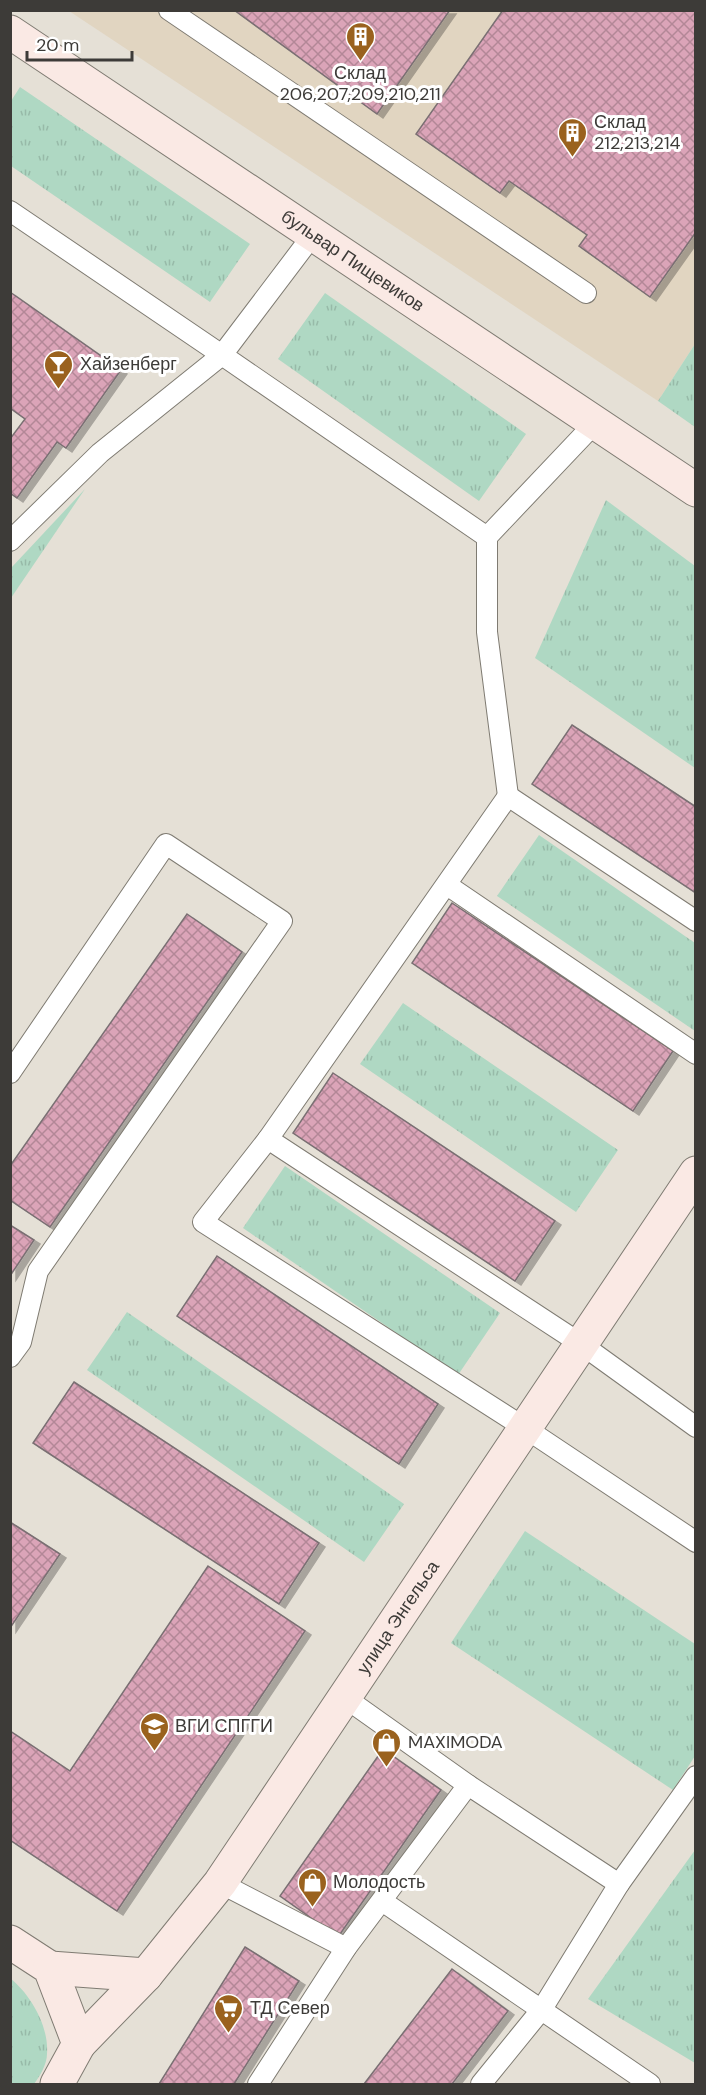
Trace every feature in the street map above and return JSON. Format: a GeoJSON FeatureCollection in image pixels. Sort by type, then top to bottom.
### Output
{"type":"FeatureCollection","features":[{"type":"Feature","properties":{"kind":"main road","name":"бульвар Пищевиков"},"geometry":{"type":"LineString","coordinates":[[10,32],[312,236],[696,490]]}},
{"type":"Feature","properties":{"kind":"main road","name":"улица Энгельса"},"geometry":{"type":"LineString","coordinates":[[57,2085],[79,2044],[146,1975],[220,1883],[696,1173]]}},
{"type":"Feature","properties":{"kind":"main road"},"geometry":{"type":"LineString","coordinates":[[10,1942],[50,1968],[146,1975]]}},
{"type":"Feature","properties":{"kind":"main road"},"geometry":{"type":"LineString","coordinates":[[50,1968],[79,2044]]}},
{"type":"Feature","properties":{"kind":"lane"},"geometry":{"type":"LineString","coordinates":[[169,10],[586,293]]}},
{"type":"Feature","properties":{"kind":"lane"},"geometry":{"type":"LineString","coordinates":[[10,211],[487,537]]}},
{"type":"Feature","properties":{"kind":"lane"},"geometry":{"type":"LineString","coordinates":[[10,541],[100,453],[222,355],[312,236]]}},
{"type":"Feature","properties":{"kind":"lane"},"geometry":{"type":"LineString","coordinates":[[596,422],[487,537],[487,632],[508,796],[268,1139],[203,1222],[525,1428],[696,1542]]}},
{"type":"Feature","properties":{"kind":"lane"},"geometry":{"type":"LineString","coordinates":[[508,796],[696,921]]}},
{"type":"Feature","properties":{"kind":"lane"},"geometry":{"type":"LineString","coordinates":[[10,1072],[166,844],[282,921],[38,1272],[21,1342],[10,1357]]}},
{"type":"Feature","properties":{"kind":"lane"},"geometry":{"type":"LineString","coordinates":[[447,885],[696,1054]]}},
{"type":"Feature","properties":{"kind":"lane"},"geometry":{"type":"LineString","coordinates":[[268,1139],[581,1344],[696,1427]]}},
{"type":"Feature","properties":{"kind":"lane"},"geometry":{"type":"LineString","coordinates":[[344,1697],[468,1785],[619,1884]]}},
{"type":"Feature","properties":{"kind":"lane"},"geometry":{"type":"LineString","coordinates":[[481,2085],[542,2008],[619,1884],[696,1776]]}},
{"type":"Feature","properties":{"kind":"lane"},"geometry":{"type":"LineString","coordinates":[[258,2085],[346,1948],[468,1785]]}},
{"type":"Feature","properties":{"kind":"lane"},"geometry":{"type":"LineString","coordinates":[[220,1883],[346,1948]]}},
{"type":"Feature","properties":{"kind":"lane"},"geometry":{"type":"LineString","coordinates":[[382,1901],[542,2008],[650,2085]]}},
{"type":"Feature","properties":{"kind":"shaded area"},"geometry":{"type":"Polygon","coordinates":[[[69,11],[695,11],[695,344],[658,401],[69,11]]]}},
{"type":"Feature","properties":{"kind":"green space"},"geometry":{"type":"Polygon","coordinates":[[[20,87],[250,244],[210,302],[11,166],[11,101],[20,87]]]}},
{"type":"Feature","properties":{"kind":"green space"},"geometry":{"type":"Polygon","coordinates":[[[325,293],[526,434],[479,501],[278,359],[325,293]]]}},
{"type":"Feature","properties":{"kind":"green space"},"geometry":{"type":"Polygon","coordinates":[[[695,344],[695,427],[658,401],[695,344]]]}},
{"type":"Feature","properties":{"kind":"green space"},"geometry":{"type":"Polygon","coordinates":[[[85,489],[11,598],[11,568],[85,489]]]}},
{"type":"Feature","properties":{"kind":"green space"},"geometry":{"type":"Polygon","coordinates":[[[606,500],[695,566],[695,768],[535,658],[606,500]]]}},
{"type":"Feature","properties":{"kind":"green space"},"geometry":{"type":"Polygon","coordinates":[[[539,835],[695,943],[695,1031],[497,896],[539,835]]]}},
{"type":"Feature","properties":{"kind":"green space"},"geometry":{"type":"Polygon","coordinates":[[[403,1003],[618,1150],[576,1212],[360,1064],[403,1003]]]}},
{"type":"Feature","properties":{"kind":"green space"},"geometry":{"type":"Polygon","coordinates":[[[285,1166],[500,1313],[458,1375],[243,1228],[285,1166]]]}},
{"type":"Feature","properties":{"kind":"green space"},"geometry":{"type":"Polygon","coordinates":[[[127,1312],[404,1504],[364,1562],[87,1370],[127,1312]]]}},
{"type":"Feature","properties":{"kind":"green space"},"geometry":{"type":"Polygon","coordinates":[[[525,1531],[695,1644],[695,1756],[673,1790],[451,1643],[525,1531]]]}},
{"type":"Feature","properties":{"kind":"green space"},"geometry":{"type":"Polygon","coordinates":[[[695,1850],[695,2063],[588,1999],[695,1850]]]}},
{"type":"Feature","properties":{"kind":"green space"},"geometry":{"type":"Polygon","coordinates":[[[10,1978],[31,2002],[45,2033],[47,2058],[34,2084],[11,2084],[10,1978]]]}},
{"type":"Feature","properties":{"kind":"building","name":"Склад 206,207,209,210,211"},"geometry":{"type":"Polygon","coordinates":[[[234,10],[450,10],[377,114],[234,10]]]}},
{"type":"Feature","properties":{"kind":"building","name":"Склад 212,213,214"},"geometry":{"type":"Polygon","coordinates":[[[503,10],[696,10],[696,232],[650,297],[579,246],[587,235],[509,181],[500,193],[416,134],[503,10]]]}},
{"type":"Feature","properties":{"kind":"building","name":"Хайзенберг"},"geometry":{"type":"Polygon","coordinates":[[[10,292],[121,370],[66,448],[57,442],[17,498],[10,493],[10,439],[25,419],[10,408],[10,292]]]}},
{"type":"Feature","properties":{"kind":"building"},"geometry":{"type":"Polygon","coordinates":[[[572,725],[696,807],[696,893],[532,784],[572,725]]]}},
{"type":"Feature","properties":{"kind":"building"},"geometry":{"type":"Polygon","coordinates":[[[452,903],[673,1051],[633,1111],[412,963],[452,903]]]}},
{"type":"Feature","properties":{"kind":"building"},"geometry":{"type":"Polygon","coordinates":[[[187,914],[242,952],[50,1227],[10,1200],[10,1166],[187,914]]]}},
{"type":"Feature","properties":{"kind":"building"},"geometry":{"type":"Polygon","coordinates":[[[333,1073],[555,1221],[515,1281],[293,1133],[333,1073]]]}},
{"type":"Feature","properties":{"kind":"building"},"geometry":{"type":"Polygon","coordinates":[[[10,1225],[34,1240],[10,1276],[10,1225]]]}},
{"type":"Feature","properties":{"kind":"building"},"geometry":{"type":"Polygon","coordinates":[[[217,1256],[438,1404],[399,1464],[177,1316],[217,1256]]]}},
{"type":"Feature","properties":{"kind":"building"},"geometry":{"type":"Polygon","coordinates":[[[74,1382],[319,1543],[279,1604],[33,1443],[74,1382]]]}},
{"type":"Feature","properties":{"kind":"building"},"geometry":{"type":"Polygon","coordinates":[[[10,1522],[60,1554],[10,1628],[10,1522]]]}},
{"type":"Feature","properties":{"kind":"building","name":"ВГИ СПГГИ"},"geometry":{"type":"Polygon","coordinates":[[[208,1566],[305,1631],[117,1911],[10,1840],[10,1731],[70,1771],[208,1566]]]}},
{"type":"Feature","properties":{"kind":"building"},"geometry":{"type":"Polygon","coordinates":[[[383,1749],[441,1790],[338,1937],[280,1896],[383,1749]]]}},
{"type":"Feature","properties":{"kind":"building","name":"ТД Север"},"geometry":{"type":"Polygon","coordinates":[[[245,1947],[299,1981],[234,2084],[159,2084],[245,1947]]]}},
{"type":"Feature","properties":{"kind":"building"},"geometry":{"type":"Polygon","coordinates":[[[452,1969],[508,2011],[452,2084],[364,2084],[452,1969]]]}},
{"type":"Feature","properties":{"kind":"place","name":"Склад 206,207,209,210,211"},"geometry":{"type":"Point","coordinates":[360,62]}},
{"type":"Feature","properties":{"kind":"place","name":"Склад 212,213,214"},"geometry":{"type":"Point","coordinates":[573,158]}},
{"type":"Feature","properties":{"kind":"place","name":"Хайзенберг"},"geometry":{"type":"Point","coordinates":[59,390]}},
{"type":"Feature","properties":{"kind":"place","name":"ВГИ СПГГИ"},"geometry":{"type":"Point","coordinates":[154,1752]}},
{"type":"Feature","properties":{"kind":"place","name":"MAXIMODA"},"geometry":{"type":"Point","coordinates":[387,1768]}},
{"type":"Feature","properties":{"kind":"place","name":"Молодость"},"geometry":{"type":"Point","coordinates":[312,1908]}},
{"type":"Feature","properties":{"kind":"place","name":"ТД Север"},"geometry":{"type":"Point","coordinates":[229,2034]}}]}
